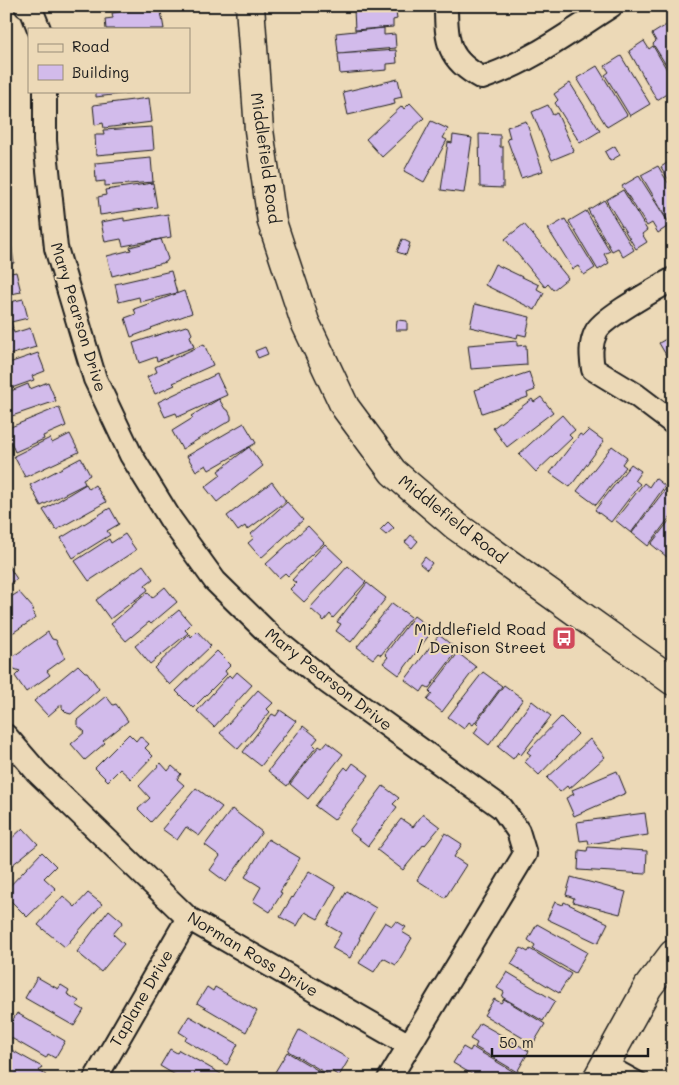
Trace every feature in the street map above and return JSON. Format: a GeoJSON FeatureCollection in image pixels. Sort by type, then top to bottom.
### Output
{"type":"FeatureCollection","features":[{"type":"Feature","properties":{"kind":"main road","name":"Middlefield Road"},"geometry":{"type":"LineString","coordinates":[[250,6],[259,130],[272,222],[305,322],[345,407],[393,472],[456,526],[673,681]]}},
{"type":"Feature","properties":{"kind":"main road"},"geometry":{"type":"LineString","coordinates":[[602,1070],[648,987],[673,954]]}},
{"type":"Feature","properties":{"kind":"street"},"geometry":{"type":"LineString","coordinates":[[26,6],[31,9],[39,28]]}},
{"type":"Feature","properties":{"kind":"street"},"geometry":{"type":"LineString","coordinates":[[446,6],[446,26],[451,51],[467,70],[482,78],[505,70],[530,57],[611,6]]}},
{"type":"Feature","properties":{"kind":"street","name":"Mary Pearson Drive"},"geometry":{"type":"LineString","coordinates":[[45,92],[46,141],[56,248],[94,379],[131,455],[170,520],[215,581],[273,638],[327,682],[502,808],[518,832],[525,854],[389,1079]]}},
{"type":"Feature","properties":{"kind":"street"},"geometry":{"type":"LineString","coordinates":[[673,279],[616,314],[597,330],[590,352],[594,370],[636,395],[673,423]]}},
{"type":"Feature","properties":{"kind":"street","name":"Norman Ross Drive"},"geometry":{"type":"LineString","coordinates":[[6,736],[37,772],[188,918],[409,1045]]}},
{"type":"Feature","properties":{"kind":"street","name":"Taplane Drive"},"geometry":{"type":"LineString","coordinates":[[94,1079],[188,918]]}},
{"type":"Feature","properties":{"kind":"lane"},"geometry":{"type":"LineString","coordinates":[[602,1070],[641,1079]]}},
{"type":"Feature","properties":{"kind":"building"},"geometry":{"type":"Polygon","coordinates":[[[160,6],[164,28],[106,28],[105,19],[113,18],[112,13],[160,6]]]}},
{"type":"Feature","properties":{"kind":"building"},"geometry":{"type":"Polygon","coordinates":[[[395,6],[397,19],[393,20],[393,27],[355,30],[354,10],[395,6]]]}},
{"type":"Feature","properties":{"kind":"building"},"geometry":{"type":"Polygon","coordinates":[[[668,24],[673,32],[673,76],[653,44],[656,41],[652,34],[668,24]]]}},
{"type":"Feature","properties":{"kind":"building"},"geometry":{"type":"Polygon","coordinates":[[[384,28],[384,35],[395,34],[396,48],[338,53],[336,33],[384,28]]]}},
{"type":"Feature","properties":{"kind":"building"},"geometry":{"type":"Polygon","coordinates":[[[644,41],[649,49],[653,46],[673,80],[673,90],[657,100],[629,51],[644,41]]]}},
{"type":"Feature","properties":{"kind":"building"},"geometry":{"type":"Polygon","coordinates":[[[396,50],[397,63],[387,64],[387,70],[340,74],[338,54],[396,50]]]}},
{"type":"Feature","properties":{"kind":"building"},"geometry":{"type":"Polygon","coordinates":[[[621,56],[650,104],[630,116],[605,75],[609,72],[605,66],[621,56]]]}},
{"type":"Feature","properties":{"kind":"building"},"geometry":{"type":"Polygon","coordinates":[[[597,66],[627,115],[607,127],[577,78],[597,66]]]}},
{"type":"Feature","properties":{"kind":"building"},"geometry":{"type":"Polygon","coordinates":[[[398,79],[402,97],[394,99],[395,104],[348,115],[343,92],[398,79]]]}},
{"type":"Feature","properties":{"kind":"building"},"geometry":{"type":"Polygon","coordinates":[[[570,83],[600,131],[580,143],[555,103],[558,100],[554,94],[570,83]]]}},
{"type":"Feature","properties":{"kind":"building"},"geometry":{"type":"Polygon","coordinates":[[[96,92],[136,92],[96,97],[96,92]]]}},
{"type":"Feature","properties":{"kind":"building"},"geometry":{"type":"Polygon","coordinates":[[[149,98],[152,122],[104,128],[103,123],[95,125],[93,105],[149,98]]]}},
{"type":"Feature","properties":{"kind":"building"},"geometry":{"type":"Polygon","coordinates":[[[410,103],[424,118],[382,157],[366,139],[402,106],[404,109],[410,103]]]}},
{"type":"Feature","properties":{"kind":"building"},"geometry":{"type":"Polygon","coordinates":[[[548,105],[553,115],[557,113],[574,151],[552,160],[532,112],[548,105]]]}},
{"type":"Feature","properties":{"kind":"building"},"geometry":{"type":"Polygon","coordinates":[[[431,121],[448,129],[443,138],[447,140],[424,182],[404,171],[431,121]]]}},
{"type":"Feature","properties":{"kind":"building"},"geometry":{"type":"Polygon","coordinates":[[[526,121],[543,171],[521,178],[507,139],[510,138],[507,127],[526,121]]]}},
{"type":"Feature","properties":{"kind":"building"},"geometry":{"type":"Polygon","coordinates":[[[152,127],[154,150],[96,155],[95,135],[104,135],[103,130],[152,127]]]}},
{"type":"Feature","properties":{"kind":"building"},"geometry":{"type":"Polygon","coordinates":[[[479,134],[500,135],[500,147],[503,147],[503,188],[480,187],[479,134]]]}},
{"type":"Feature","properties":{"kind":"building"},"geometry":{"type":"Polygon","coordinates":[[[453,135],[472,138],[464,193],[441,190],[448,142],[452,143],[453,135]]]}},
{"type":"Feature","properties":{"kind":"building"},"geometry":{"type":"Polygon","coordinates":[[[615,146],[620,155],[610,161],[605,152],[615,146]]]}},
{"type":"Feature","properties":{"kind":"building"},"geometry":{"type":"Polygon","coordinates":[[[151,158],[153,182],[105,186],[105,181],[96,182],[95,163],[151,158]]]}},
{"type":"Feature","properties":{"kind":"building"},"geometry":{"type":"Polygon","coordinates":[[[673,159],[673,187],[661,167],[673,159]]]}},
{"type":"Feature","properties":{"kind":"building"},"geometry":{"type":"Polygon","coordinates":[[[658,166],[673,191],[673,223],[670,224],[641,175],[658,166]]]}},
{"type":"Feature","properties":{"kind":"building"},"geometry":{"type":"Polygon","coordinates":[[[639,176],[670,225],[658,233],[652,223],[647,226],[622,186],[639,176]]]}},
{"type":"Feature","properties":{"kind":"building"},"geometry":{"type":"Polygon","coordinates":[[[153,183],[157,207],[100,215],[98,197],[106,195],[105,190],[153,183]]]}},
{"type":"Feature","properties":{"kind":"building"},"geometry":{"type":"Polygon","coordinates":[[[623,190],[647,230],[642,234],[647,242],[636,249],[606,200],[623,190]]]}},
{"type":"Feature","properties":{"kind":"building"},"geometry":{"type":"Polygon","coordinates":[[[604,200],[634,250],[623,257],[618,248],[612,251],[588,210],[604,200]]]}},
{"type":"Feature","properties":{"kind":"building"},"geometry":{"type":"Polygon","coordinates":[[[586,211],[610,251],[604,254],[609,263],[598,270],[569,221],[586,211]]]}},
{"type":"Feature","properties":{"kind":"building"},"geometry":{"type":"Polygon","coordinates":[[[168,214],[171,237],[123,246],[121,239],[105,242],[101,222],[124,218],[124,221],[168,214]]]}},
{"type":"Feature","properties":{"kind":"building"},"geometry":{"type":"Polygon","coordinates":[[[565,219],[595,268],[584,275],[578,266],[573,269],[548,229],[565,219]]]}},
{"type":"Feature","properties":{"kind":"building"},"geometry":{"type":"Polygon","coordinates":[[[524,224],[568,278],[553,290],[548,284],[545,287],[505,239],[524,224]]]}},
{"type":"Feature","properties":{"kind":"building"},"geometry":{"type":"Polygon","coordinates":[[[161,239],[168,259],[166,262],[112,276],[107,256],[131,250],[130,247],[161,239]]]}},
{"type":"Feature","properties":{"kind":"building"},"geometry":{"type":"Polygon","coordinates":[[[402,239],[410,243],[406,255],[397,252],[402,239]]]}},
{"type":"Feature","properties":{"kind":"building"},"geometry":{"type":"Polygon","coordinates":[[[11,243],[14,263],[6,264],[6,244],[11,243]]]}},
{"type":"Feature","properties":{"kind":"building"},"geometry":{"type":"Polygon","coordinates":[[[495,264],[539,285],[537,289],[544,293],[535,310],[485,285],[495,264]]]}},
{"type":"Feature","properties":{"kind":"building"},"geometry":{"type":"Polygon","coordinates":[[[171,271],[177,293],[140,302],[139,297],[119,302],[115,284],[171,271]]]}},
{"type":"Feature","properties":{"kind":"building"},"geometry":{"type":"Polygon","coordinates":[[[16,272],[21,292],[6,295],[6,274],[16,272]]]}},
{"type":"Feature","properties":{"kind":"building"},"geometry":{"type":"Polygon","coordinates":[[[184,291],[192,313],[131,337],[125,318],[136,314],[134,309],[184,291]]]}},
{"type":"Feature","properties":{"kind":"building"},"geometry":{"type":"Polygon","coordinates":[[[23,299],[28,318],[11,322],[13,328],[6,329],[6,303],[23,299]]]}},
{"type":"Feature","properties":{"kind":"building"},"geometry":{"type":"Polygon","coordinates":[[[475,304],[530,317],[526,336],[518,334],[517,338],[470,327],[475,304]]]}},
{"type":"Feature","properties":{"kind":"building"},"geometry":{"type":"Polygon","coordinates":[[[397,320],[407,321],[407,330],[396,330],[397,320]]]}},
{"type":"Feature","properties":{"kind":"building"},"geometry":{"type":"Polygon","coordinates":[[[186,326],[189,327],[192,334],[190,336],[194,347],[157,361],[156,357],[139,363],[133,343],[186,326]]]}},
{"type":"Feature","properties":{"kind":"building"},"geometry":{"type":"Polygon","coordinates":[[[30,328],[36,347],[6,356],[6,331],[13,329],[14,333],[30,328]]]}},
{"type":"Feature","properties":{"kind":"building"},"geometry":{"type":"Polygon","coordinates":[[[673,335],[673,367],[659,343],[673,335]]]}},
{"type":"Feature","properties":{"kind":"building"},"geometry":{"type":"Polygon","coordinates":[[[517,341],[517,346],[526,345],[527,365],[471,369],[468,345],[517,341]]]}},
{"type":"Feature","properties":{"kind":"building"},"geometry":{"type":"Polygon","coordinates":[[[204,344],[213,365],[173,383],[175,385],[155,394],[147,377],[157,372],[155,367],[204,344]]]}},
{"type":"Feature","properties":{"kind":"building"},"geometry":{"type":"Polygon","coordinates":[[[265,347],[268,354],[258,358],[255,351],[265,347]]]}},
{"type":"Feature","properties":{"kind":"building"},"geometry":{"type":"Polygon","coordinates":[[[38,353],[45,371],[32,376],[34,380],[6,390],[6,364],[38,353]]]}},
{"type":"Feature","properties":{"kind":"building"},"geometry":{"type":"Polygon","coordinates":[[[529,372],[535,390],[527,393],[528,397],[482,413],[475,390],[529,372]]]}},
{"type":"Feature","properties":{"kind":"building"},"geometry":{"type":"Polygon","coordinates":[[[217,374],[227,395],[178,417],[176,413],[165,417],[158,402],[217,374]]]}},
{"type":"Feature","properties":{"kind":"building"},"geometry":{"type":"Polygon","coordinates":[[[48,382],[56,401],[6,418],[6,393],[28,384],[30,389],[48,382]]]}},
{"type":"Feature","properties":{"kind":"building"},"geometry":{"type":"Polygon","coordinates":[[[541,397],[553,412],[507,447],[493,428],[532,399],[534,402],[541,397]]]}},
{"type":"Feature","properties":{"kind":"building"},"geometry":{"type":"Polygon","coordinates":[[[219,399],[225,409],[228,410],[231,420],[182,449],[172,431],[193,418],[191,416],[219,399]]]}},
{"type":"Feature","properties":{"kind":"building"},"geometry":{"type":"Polygon","coordinates":[[[59,407],[66,426],[43,436],[44,439],[15,452],[10,440],[6,436],[6,429],[59,407]]]}},
{"type":"Feature","properties":{"kind":"building"},"geometry":{"type":"Polygon","coordinates":[[[562,415],[575,430],[569,435],[572,438],[536,472],[519,454],[562,415]]]}},
{"type":"Feature","properties":{"kind":"building"},"geometry":{"type":"Polygon","coordinates":[[[244,423],[256,443],[209,470],[206,465],[196,471],[187,456],[244,423]]]}},
{"type":"Feature","properties":{"kind":"building"},"geometry":{"type":"Polygon","coordinates":[[[589,430],[604,441],[570,487],[550,473],[580,434],[583,436],[589,430]]]}},
{"type":"Feature","properties":{"kind":"building"},"geometry":{"type":"Polygon","coordinates":[[[70,434],[79,452],[25,477],[14,456],[50,438],[52,443],[70,434]]]}},
{"type":"Feature","properties":{"kind":"building"},"geometry":{"type":"Polygon","coordinates":[[[612,446],[627,457],[622,464],[626,467],[596,505],[577,491],[612,446]]]}},
{"type":"Feature","properties":{"kind":"building"},"geometry":{"type":"Polygon","coordinates":[[[249,447],[263,466],[217,502],[205,487],[221,475],[218,471],[249,447]]]}},
{"type":"Feature","properties":{"kind":"building"},"geometry":{"type":"Polygon","coordinates":[[[81,458],[90,475],[83,479],[85,484],[41,506],[30,485],[81,458]]]}},
{"type":"Feature","properties":{"kind":"building"},"geometry":{"type":"Polygon","coordinates":[[[631,464],[641,471],[635,480],[640,484],[611,522],[595,510],[631,464]]]}},
{"type":"Feature","properties":{"kind":"building"},"geometry":{"type":"Polygon","coordinates":[[[655,478],[665,486],[631,533],[615,520],[644,483],[649,487],[655,478]]]}},
{"type":"Feature","properties":{"kind":"building"},"geometry":{"type":"Polygon","coordinates":[[[272,482],[286,501],[247,530],[245,526],[238,531],[227,516],[272,482]]]}},
{"type":"Feature","properties":{"kind":"building"},"geometry":{"type":"Polygon","coordinates":[[[86,484],[89,489],[95,485],[106,502],[56,530],[43,510],[86,484]]]}},
{"type":"Feature","properties":{"kind":"building"},"geometry":{"type":"Polygon","coordinates":[[[667,487],[673,492],[673,513],[648,546],[632,533],[667,487]]]}},
{"type":"Feature","properties":{"kind":"building"},"geometry":{"type":"Polygon","coordinates":[[[287,502],[303,520],[261,558],[248,543],[254,538],[251,534],[287,502]]]}},
{"type":"Feature","properties":{"kind":"building"},"geometry":{"type":"Polygon","coordinates":[[[110,508],[119,524],[107,531],[110,535],[73,558],[61,538],[110,508]]]}},
{"type":"Feature","properties":{"kind":"building"},"geometry":{"type":"Polygon","coordinates":[[[673,516],[673,549],[667,557],[651,544],[673,516]]]}},
{"type":"Feature","properties":{"kind":"building"},"geometry":{"type":"Polygon","coordinates":[[[388,522],[394,528],[386,535],[380,530],[388,522]]]}},
{"type":"Feature","properties":{"kind":"building"},"geometry":{"type":"Polygon","coordinates":[[[308,526],[324,543],[288,576],[285,573],[279,578],[266,564],[308,526]]]}},
{"type":"Feature","properties":{"kind":"building"},"geometry":{"type":"Polygon","coordinates":[[[125,534],[136,550],[89,581],[75,561],[109,539],[111,543],[125,534]]]}},
{"type":"Feature","properties":{"kind":"building"},"geometry":{"type":"Polygon","coordinates":[[[411,535],[418,541],[412,548],[405,542],[411,535]]]}},
{"type":"Feature","properties":{"kind":"building"},"geometry":{"type":"Polygon","coordinates":[[[325,544],[343,561],[304,602],[290,589],[296,583],[292,580],[325,544]]]}},
{"type":"Feature","properties":{"kind":"building"},"geometry":{"type":"Polygon","coordinates":[[[425,557],[432,563],[427,570],[420,564],[425,557]]]}},
{"type":"Feature","properties":{"kind":"building"},"geometry":{"type":"Polygon","coordinates":[[[6,562],[17,579],[6,585],[6,562]]]}},
{"type":"Feature","properties":{"kind":"building"},"geometry":{"type":"Polygon","coordinates":[[[143,565],[153,579],[145,585],[148,590],[110,619],[96,600],[143,565]]]}},
{"type":"Feature","properties":{"kind":"building"},"geometry":{"type":"Polygon","coordinates":[[[348,566],[366,582],[333,618],[330,614],[324,621],[310,608],[348,566]]]}},
{"type":"Feature","properties":{"kind":"building"},"geometry":{"type":"Polygon","coordinates":[[[367,583],[386,598],[351,642],[336,631],[341,624],[337,622],[367,583]]]}},
{"type":"Feature","properties":{"kind":"building"},"geometry":{"type":"Polygon","coordinates":[[[165,587],[177,602],[151,624],[149,622],[126,641],[111,624],[148,592],[152,598],[165,587]]]}},
{"type":"Feature","properties":{"kind":"building"},"geometry":{"type":"Polygon","coordinates":[[[19,592],[33,608],[32,611],[36,618],[6,637],[6,600],[19,592]]]}},
{"type":"Feature","properties":{"kind":"building"},"geometry":{"type":"Polygon","coordinates":[[[392,603],[411,617],[381,655],[378,653],[373,659],[357,647],[392,603]]]}},
{"type":"Feature","properties":{"kind":"building"},"geometry":{"type":"Polygon","coordinates":[[[179,610],[191,624],[185,630],[188,633],[150,664],[135,646],[179,610]]]}},
{"type":"Feature","properties":{"kind":"building"},"geometry":{"type":"Polygon","coordinates":[[[414,616],[433,630],[399,675],[383,663],[388,657],[385,654],[414,616]]]}},
{"type":"Feature","properties":{"kind":"building"},"geometry":{"type":"Polygon","coordinates":[[[197,631],[211,646],[170,685],[154,668],[189,634],[191,637],[197,631]]]}},
{"type":"Feature","properties":{"kind":"building"},"geometry":{"type":"Polygon","coordinates":[[[48,632],[52,639],[56,640],[65,658],[47,671],[50,675],[26,692],[15,676],[20,671],[14,669],[10,663],[11,658],[48,632]]]}},
{"type":"Feature","properties":{"kind":"building"},"geometry":{"type":"Polygon","coordinates":[[[439,635],[458,650],[429,688],[425,686],[421,692],[405,680],[439,635]]]}},
{"type":"Feature","properties":{"kind":"building"},"geometry":{"type":"Polygon","coordinates":[[[217,651],[231,665],[225,671],[227,674],[193,708],[176,691],[217,651]]]}},
{"type":"Feature","properties":{"kind":"building"},"geometry":{"type":"Polygon","coordinates":[[[458,653],[476,667],[442,712],[427,700],[432,694],[429,691],[458,653]]]}},
{"type":"Feature","properties":{"kind":"building"},"geometry":{"type":"Polygon","coordinates":[[[78,665],[87,672],[99,689],[71,714],[62,708],[62,704],[48,716],[34,701],[78,665]]]}},
{"type":"Feature","properties":{"kind":"building"},"geometry":{"type":"Polygon","coordinates":[[[237,672],[252,685],[214,727],[197,711],[229,675],[232,678],[237,672]]]}},
{"type":"Feature","properties":{"kind":"building"},"geometry":{"type":"Polygon","coordinates":[[[483,672],[502,686],[473,725],[469,722],[464,729],[448,717],[483,672]]]}},
{"type":"Feature","properties":{"kind":"building"},"geometry":{"type":"Polygon","coordinates":[[[504,685],[523,699],[489,745],[474,733],[479,726],[476,723],[504,685]]]}},
{"type":"Feature","properties":{"kind":"building"},"geometry":{"type":"Polygon","coordinates":[[[258,690],[273,703],[267,709],[270,712],[238,749],[220,733],[258,690]]]}},
{"type":"Feature","properties":{"kind":"building"},"geometry":{"type":"Polygon","coordinates":[[[106,696],[113,705],[116,704],[128,721],[103,741],[105,743],[85,760],[71,744],[85,732],[77,725],[77,720],[106,696]]]}},
{"type":"Feature","properties":{"kind":"building"},"geometry":{"type":"Polygon","coordinates":[[[532,701],[551,716],[521,755],[518,752],[513,759],[498,747],[532,701]]]}},
{"type":"Feature","properties":{"kind":"building"},"geometry":{"type":"Polygon","coordinates":[[[280,710],[296,721],[261,766],[243,752],[272,714],[276,716],[280,710]]]}},
{"type":"Feature","properties":{"kind":"building"},"geometry":{"type":"Polygon","coordinates":[[[561,717],[578,734],[539,775],[525,762],[531,755],[527,752],[561,717]]]}},
{"type":"Feature","properties":{"kind":"building"},"geometry":{"type":"Polygon","coordinates":[[[303,726],[318,738],[313,744],[316,747],[287,786],[268,771],[303,726]]]}},
{"type":"Feature","properties":{"kind":"building"},"geometry":{"type":"Polygon","coordinates":[[[129,734],[136,741],[140,736],[149,744],[145,748],[153,756],[131,779],[120,769],[108,781],[95,768],[129,734]]]}},
{"type":"Feature","properties":{"kind":"building"},"geometry":{"type":"Polygon","coordinates":[[[590,739],[605,757],[569,789],[567,786],[560,792],[547,778],[590,739]]]}},
{"type":"Feature","properties":{"kind":"building"},"geometry":{"type":"Polygon","coordinates":[[[327,742],[343,754],[308,799],[290,784],[319,746],[322,748],[327,742]]]}},
{"type":"Feature","properties":{"kind":"building"},"geometry":{"type":"Polygon","coordinates":[[[161,763],[168,771],[172,766],[181,774],[177,779],[184,785],[151,822],[138,809],[150,798],[139,786],[161,763]]]}},
{"type":"Feature","properties":{"kind":"building"},"geometry":{"type":"Polygon","coordinates":[[[353,763],[369,775],[334,820],[315,806],[345,767],[348,770],[353,763]]]}},
{"type":"Feature","properties":{"kind":"building"},"geometry":{"type":"Polygon","coordinates":[[[617,771],[626,793],[574,816],[566,798],[574,794],[572,790],[617,771]]]}},
{"type":"Feature","properties":{"kind":"building"},"geometry":{"type":"Polygon","coordinates":[[[383,786],[399,798],[393,804],[397,807],[368,846],[349,831],[383,786]]]}},
{"type":"Feature","properties":{"kind":"building"},"geometry":{"type":"Polygon","coordinates":[[[196,788],[222,807],[199,836],[186,827],[177,840],[162,829],[196,788]]]}},
{"type":"Feature","properties":{"kind":"building"},"geometry":{"type":"Polygon","coordinates":[[[232,809],[262,832],[226,882],[210,870],[220,856],[205,845],[232,809]]]}},
{"type":"Feature","properties":{"kind":"building"},"geometry":{"type":"Polygon","coordinates":[[[645,813],[648,835],[589,844],[588,840],[580,841],[577,822],[645,813]]]}},
{"type":"Feature","properties":{"kind":"building"},"geometry":{"type":"Polygon","coordinates":[[[423,814],[440,827],[403,870],[377,850],[401,819],[413,827],[423,814]]]}},
{"type":"Feature","properties":{"kind":"building"},"geometry":{"type":"Polygon","coordinates":[[[23,828],[38,844],[6,870],[6,832],[10,836],[10,840],[23,828]]]}},
{"type":"Feature","properties":{"kind":"building"},"geometry":{"type":"Polygon","coordinates":[[[445,833],[462,844],[454,857],[466,865],[445,898],[417,880],[445,833]]]}},
{"type":"Feature","properties":{"kind":"building"},"geometry":{"type":"Polygon","coordinates":[[[268,839],[300,858],[270,912],[253,901],[261,887],[245,877],[268,839]]]}},
{"type":"Feature","properties":{"kind":"building"},"geometry":{"type":"Polygon","coordinates":[[[588,847],[647,851],[646,874],[578,870],[579,850],[587,851],[588,847]]]}},
{"type":"Feature","properties":{"kind":"building"},"geometry":{"type":"Polygon","coordinates":[[[42,852],[56,866],[44,878],[56,889],[27,917],[6,896],[6,890],[42,852]]]}},
{"type":"Feature","properties":{"kind":"building"},"geometry":{"type":"Polygon","coordinates":[[[309,871],[336,887],[318,919],[305,912],[297,926],[280,917],[309,871]]]}},
{"type":"Feature","properties":{"kind":"building"},"geometry":{"type":"Polygon","coordinates":[[[571,877],[626,892],[620,914],[573,902],[574,898],[566,895],[571,877]]]}},
{"type":"Feature","properties":{"kind":"building"},"geometry":{"type":"Polygon","coordinates":[[[347,891],[376,908],[350,958],[332,948],[341,933],[327,925],[347,891]]]}},
{"type":"Feature","properties":{"kind":"building"},"geometry":{"type":"Polygon","coordinates":[[[88,893],[102,904],[65,947],[38,925],[63,896],[75,907],[88,893]]]}},
{"type":"Feature","properties":{"kind":"building"},"geometry":{"type":"Polygon","coordinates":[[[555,902],[563,905],[564,902],[608,923],[598,943],[547,919],[555,902]]]}},
{"type":"Feature","properties":{"kind":"building"},"geometry":{"type":"Polygon","coordinates":[[[109,910],[123,922],[113,934],[124,944],[101,972],[77,952],[109,910]]]}},
{"type":"Feature","properties":{"kind":"building"},"geometry":{"type":"Polygon","coordinates":[[[396,921],[406,927],[402,932],[412,938],[396,965],[383,958],[374,972],[359,963],[385,922],[392,926],[396,921]]]}},
{"type":"Feature","properties":{"kind":"building"},"geometry":{"type":"Polygon","coordinates":[[[537,924],[587,952],[575,973],[533,949],[535,945],[528,940],[537,924]]]}},
{"type":"Feature","properties":{"kind":"building"},"geometry":{"type":"Polygon","coordinates":[[[521,948],[528,952],[530,949],[571,974],[559,993],[511,964],[521,948]]]}},
{"type":"Feature","properties":{"kind":"building"},"geometry":{"type":"Polygon","coordinates":[[[507,972],[555,1001],[543,1021],[502,997],[504,992],[497,988],[507,972]]]}},
{"type":"Feature","properties":{"kind":"building"},"geometry":{"type":"Polygon","coordinates":[[[37,977],[58,989],[61,985],[69,990],[67,994],[79,1001],[76,1005],[84,1010],[74,1026],[25,998],[37,977]]]}},
{"type":"Feature","properties":{"kind":"building"},"geometry":{"type":"Polygon","coordinates":[[[207,987],[213,991],[215,987],[257,1011],[246,1032],[197,1003],[207,987]]]}},
{"type":"Feature","properties":{"kind":"building"},"geometry":{"type":"Polygon","coordinates":[[[494,999],[501,1003],[504,999],[545,1024],[533,1044],[484,1015],[494,999]]]}},
{"type":"Feature","properties":{"kind":"building"},"geometry":{"type":"Polygon","coordinates":[[[17,1013],[65,1041],[55,1058],[48,1054],[46,1058],[6,1035],[6,1031],[17,1013]]]}},
{"type":"Feature","properties":{"kind":"building"},"geometry":{"type":"Polygon","coordinates":[[[189,1016],[238,1044],[227,1065],[185,1040],[187,1037],[179,1032],[189,1016]]]}},
{"type":"Feature","properties":{"kind":"building"},"geometry":{"type":"Polygon","coordinates":[[[480,1023],[529,1051],[517,1072],[475,1047],[477,1043],[470,1039],[480,1023]]]}},
{"type":"Feature","properties":{"kind":"building"},"geometry":{"type":"Polygon","coordinates":[[[299,1030],[349,1059],[339,1076],[331,1071],[329,1075],[288,1051],[299,1030]]]}},
{"type":"Feature","properties":{"kind":"building"},"geometry":{"type":"Polygon","coordinates":[[[6,1047],[42,1067],[39,1071],[46,1075],[43,1079],[14,1079],[6,1074],[6,1047]]]}},
{"type":"Feature","properties":{"kind":"building"},"geometry":{"type":"Polygon","coordinates":[[[463,1047],[470,1051],[472,1047],[514,1072],[510,1079],[480,1079],[453,1063],[463,1047]]]}},
{"type":"Feature","properties":{"kind":"building"},"geometry":{"type":"Polygon","coordinates":[[[170,1049],[177,1053],[179,1050],[221,1074],[218,1079],[182,1079],[160,1066],[170,1049]]]}},
{"type":"Feature","properties":{"kind":"building"},"geometry":{"type":"Polygon","coordinates":[[[287,1052],[329,1077],[327,1079],[286,1079],[275,1072],[287,1052]]]}},
{"type":"Feature","properties":{"kind":"place","name":"Middlefield Road / Denison Street"},"geometry":{"type":"Point","coordinates":[564,638]}}]}
